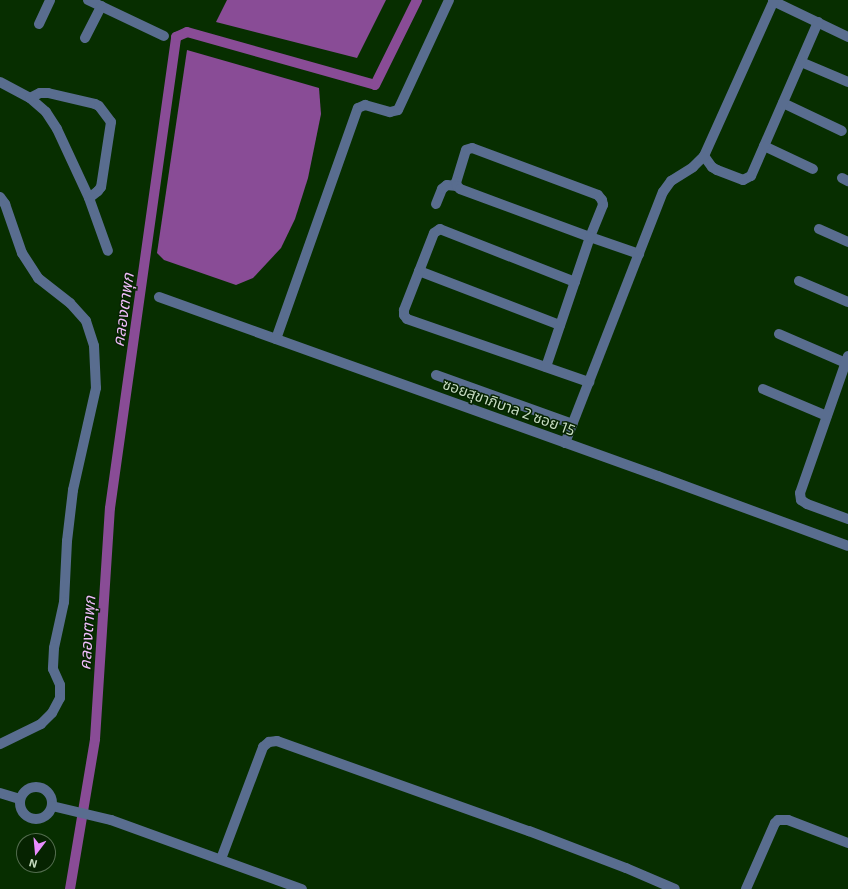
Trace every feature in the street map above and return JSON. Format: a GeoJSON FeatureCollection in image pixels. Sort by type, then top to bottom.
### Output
{"type":"FeatureCollection","features":[{"type":"Feature","properties":{"kind":"street"},"geometry":{"type":"LineString","coordinates":[[39,24],[50,0]]}},
{"type":"Feature","properties":{"kind":"street"},"geometry":{"type":"LineString","coordinates":[[88,0],[164,36]]}},
{"type":"Feature","properties":{"kind":"street"},"geometry":{"type":"LineString","coordinates":[[276,339],[358,108],[365,105],[390,112],[398,110],[449,0]]}},
{"type":"Feature","properties":{"kind":"street"},"geometry":{"type":"LineString","coordinates":[[565,443],[663,192],[671,181],[693,167],[704,156],[773,1],[848,37]]}},
{"type":"Feature","properties":{"kind":"street"},"geometry":{"type":"LineString","coordinates":[[85,38],[101,6]]}},
{"type":"Feature","properties":{"kind":"street"},"geometry":{"type":"LineString","coordinates":[[704,156],[712,167],[717,170],[743,180],[748,179],[818,22]]}},
{"type":"Feature","properties":{"kind":"street"},"geometry":{"type":"LineString","coordinates":[[801,62],[848,82]]}},
{"type":"Feature","properties":{"kind":"street"},"geometry":{"type":"LineString","coordinates":[[0,82],[30,98],[46,112],[57,129],[89,198],[108,252]]}},
{"type":"Feature","properties":{"kind":"street"},"geometry":{"type":"LineString","coordinates":[[30,98],[40,93],[48,92],[94,104],[99,106],[111,122],[101,187],[89,198]]}},
{"type":"Feature","properties":{"kind":"street"},"geometry":{"type":"LineString","coordinates":[[783,103],[842,131]]}},
{"type":"Feature","properties":{"kind":"street"},"geometry":{"type":"LineString","coordinates":[[764,146],[813,169]]}},
{"type":"Feature","properties":{"kind":"street"},"geometry":{"type":"LineString","coordinates":[[457,186],[456,182],[466,150],[472,148],[598,195],[602,200],[603,205],[590,237],[546,366]]}},
{"type":"Feature","properties":{"kind":"street"},"geometry":{"type":"LineString","coordinates":[[436,204],[442,189],[447,185],[457,186],[590,237],[639,254]]}},
{"type":"Feature","properties":{"kind":"street"},"geometry":{"type":"LineString","coordinates":[[0,196],[22,253],[38,278],[70,303],[86,321],[94,346],[96,388],[73,490],[67,541],[64,602],[54,648],[53,669],[60,685],[60,698],[52,713],[41,724],[0,744]]}},
{"type":"Feature","properties":{"kind":"street"},"geometry":{"type":"LineString","coordinates":[[575,282],[440,229],[434,233],[404,310],[404,315],[407,318],[589,382]]}},
{"type":"Feature","properties":{"kind":"street"},"geometry":{"type":"LineString","coordinates":[[819,229],[848,242]]}},
{"type":"Feature","properties":{"kind":"street"},"geometry":{"type":"LineString","coordinates":[[419,271],[560,325]]}},
{"type":"Feature","properties":{"kind":"street"},"geometry":{"type":"LineString","coordinates":[[799,281],[848,302]]}},
{"type":"Feature","properties":{"kind":"street","name":"ซอยสุขาภิบาล 2 ซอย 15"},"geometry":{"type":"LineString","coordinates":[[159,297],[848,546]]}},
{"type":"Feature","properties":{"kind":"street"},"geometry":{"type":"LineString","coordinates":[[779,334],[847,361],[800,492],[801,500],[807,504],[848,519]]}},
{"type":"Feature","properties":{"kind":"street"},"geometry":{"type":"LineString","coordinates":[[436,376],[572,424]]}},
{"type":"Feature","properties":{"kind":"street"},"geometry":{"type":"LineString","coordinates":[[762,389],[827,416]]}},
{"type":"Feature","properties":{"kind":"street"},"geometry":{"type":"LineString","coordinates":[[221,859],[263,747],[269,742],[277,741],[529,831],[626,868],[675,889]]}},
{"type":"Feature","properties":{"kind":"street"},"geometry":{"type":"LineString","coordinates":[[37,786],[48,791],[53,801],[52,806],[46,816],[36,819],[25,815],[20,805],[20,799],[26,790],[37,786]]}},
{"type":"Feature","properties":{"kind":"street"},"geometry":{"type":"LineString","coordinates":[[0,793],[20,799]]}},
{"type":"Feature","properties":{"kind":"street"},"geometry":{"type":"LineString","coordinates":[[52,806],[97,816],[302,889]]}},
{"type":"Feature","properties":{"kind":"street"},"geometry":{"type":"LineString","coordinates":[[746,889],[775,823],[778,820],[788,820],[848,843]]}},
{"type":"Feature","properties":{"kind":"shaded area"},"geometry":{"type":"Polygon","coordinates":[[[227,0],[386,0],[357,58],[216,22],[227,0]]]}},
{"type":"Feature","properties":{"kind":"shaded area"},"geometry":{"type":"Polygon","coordinates":[[[187,50],[319,88],[321,114],[308,178],[295,219],[281,248],[253,278],[236,285],[164,260],[157,253],[187,50]]]}},
{"type":"Feature","properties":{"kind":"waterway","name":"คลองตาพุก"},"geometry":{"type":"LineString","coordinates":[[70,889],[95,739],[110,508],[176,37],[187,32],[375,85],[417,0]]}}]}
